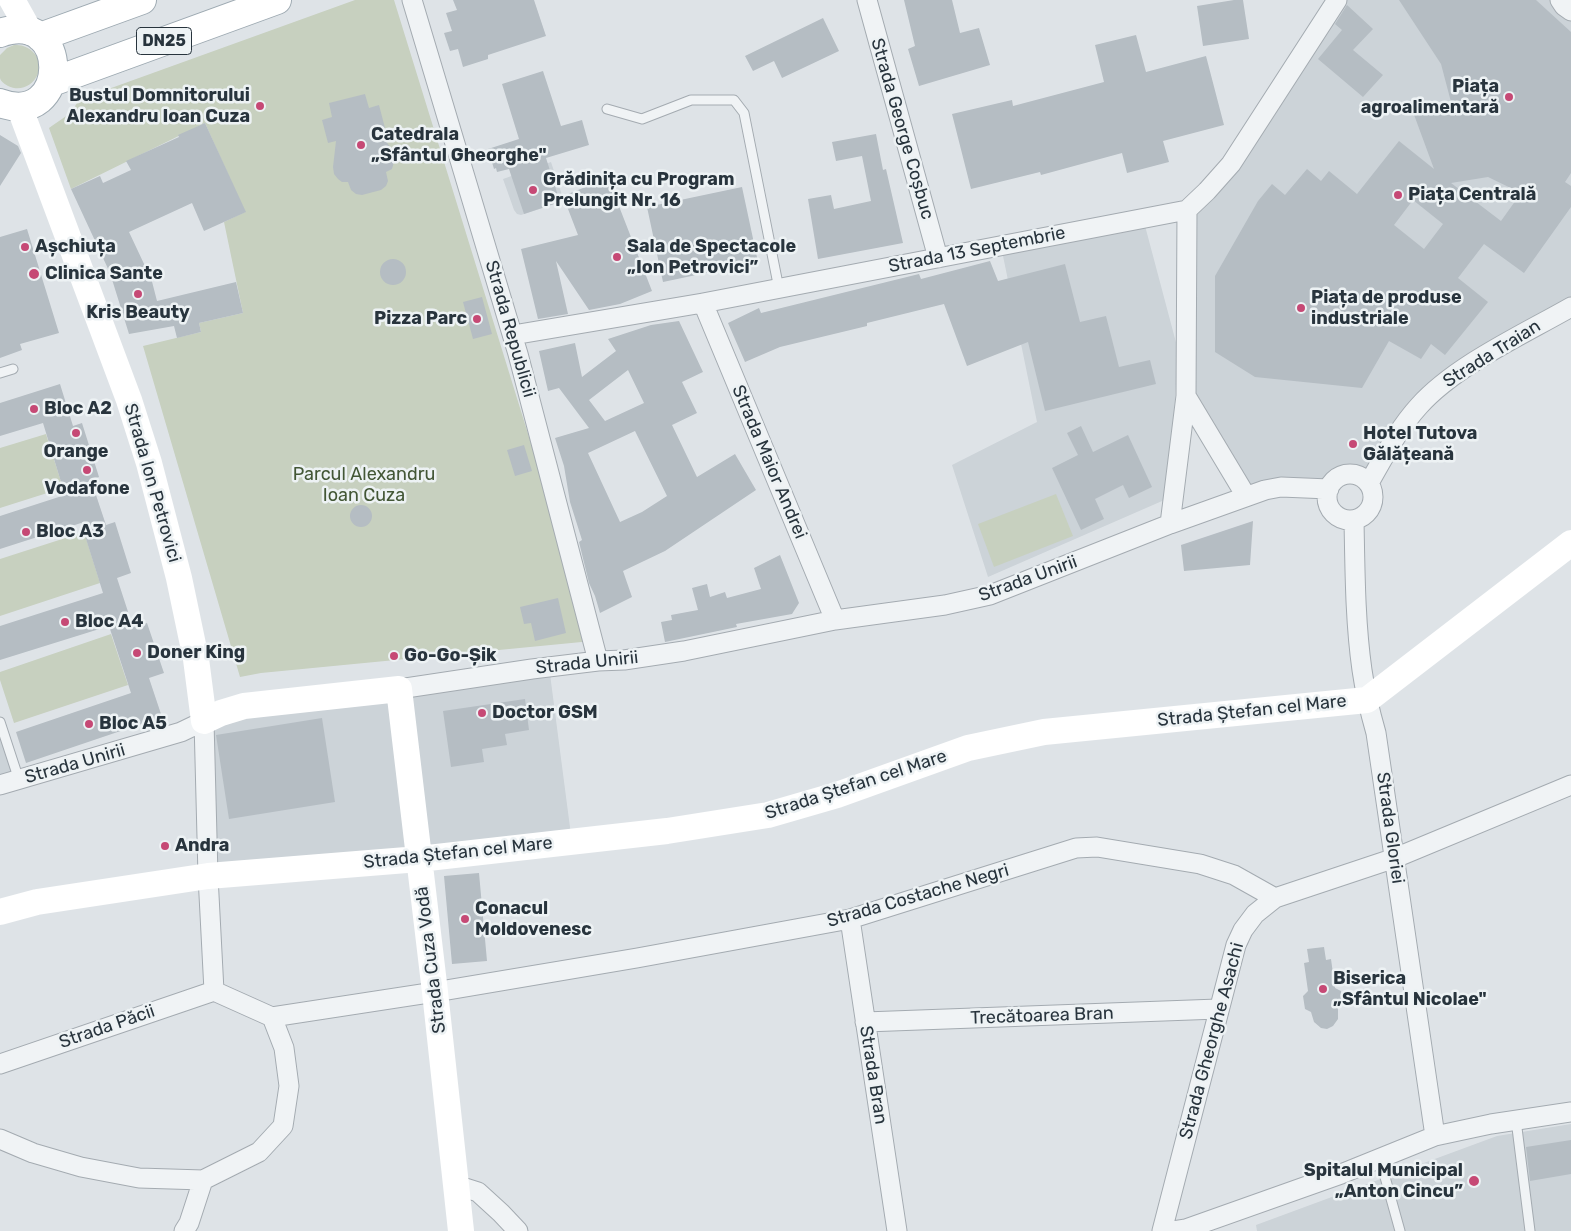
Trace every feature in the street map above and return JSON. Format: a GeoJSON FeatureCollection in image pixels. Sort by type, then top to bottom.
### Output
{"type":"FeatureCollection","features":[{"type":"Feature","properties":{"kind":"main road","name":"DN25"},"geometry":{"type":"LineString","coordinates":[[0,33],[20,30],[35,35],[142,0]]}},
{"type":"Feature","properties":{"kind":"main road","name":"DN25"},"geometry":{"type":"LineString","coordinates":[[6,105],[30,104],[47,91],[52,82],[277,0]]}},
{"type":"Feature","properties":{"kind":"main road"},"geometry":{"type":"LineString","coordinates":[[35,35],[52,53],[54,73],[52,82]]}},
{"type":"Feature","properties":{"kind":"street"},"geometry":{"type":"LineString","coordinates":[[0,22],[3,0]]}},
{"type":"Feature","properties":{"kind":"street"},"geometry":{"type":"LineString","coordinates":[[12,0],[35,35]]}},
{"type":"Feature","properties":{"kind":"street","name":"Strada Republicii"},"geometry":{"type":"LineString","coordinates":[[412,0],[513,335],[598,660]]}},
{"type":"Feature","properties":{"kind":"street","name":"Strada George Coșbuc"},"geometry":{"type":"LineString","coordinates":[[867,0],[938,258]]}},
{"type":"Feature","properties":{"kind":"street"},"geometry":{"type":"LineString","coordinates":[[1170,524],[1186,396],[1187,210],[1231,164],[1337,0]]}},
{"type":"Feature","properties":{"kind":"street"},"geometry":{"type":"LineString","coordinates":[[1560,0],[1571,11]]}},
{"type":"Feature","properties":{"kind":"street","name":"Strada Ion Petrovici"},"geometry":{"type":"LineString","coordinates":[[6,105],[131,405],[149,463],[180,587],[196,659],[204,721],[208,876],[214,991]]}},
{"type":"Feature","properties":{"kind":"street","name":"Strada 13 Septembrie"},"geometry":{"type":"LineString","coordinates":[[513,335],[703,303],[1187,210]]}},
{"type":"Feature","properties":{"kind":"street","name":"Strada Maior Andrei"},"geometry":{"type":"LineString","coordinates":[[703,303],[834,620]]}},
{"type":"Feature","properties":{"kind":"street","name":"Strada Traian"},"geometry":{"type":"LineString","coordinates":[[1369,483],[1405,424],[1432,392],[1479,359],[1571,307]]}},
{"type":"Feature","properties":{"kind":"street"},"geometry":{"type":"LineString","coordinates":[[1186,396],[1246,496]]}},
{"type":"Feature","properties":{"kind":"street"},"geometry":{"type":"LineString","coordinates":[[1344,475],[1357,475],[1369,483],[1372,490],[1372,506],[1362,518],[1346,520],[1338,517],[1333,512],[1327,497],[1332,483],[1344,475]]}},
{"type":"Feature","properties":{"kind":"street","name":"Strada Unirii"},"geometry":{"type":"LineString","coordinates":[[0,785],[182,732],[221,713],[244,706],[399,689],[598,660],[624,660],[684,651],[834,620],[945,605],[990,595],[1170,524],[1265,490],[1282,487],[1329,489]]}},
{"type":"Feature","properties":{"kind":"street","name":"Strada Gloriei"},"geometry":{"type":"LineString","coordinates":[[1354,520],[1359,640],[1367,700],[1376,733],[1436,1136]]}},
{"type":"Feature","properties":{"kind":"street","name":"Strada Ștefan cel Mare"},"geometry":{"type":"LineString","coordinates":[[0,912],[36,902],[208,876],[419,859],[667,831],[768,815],[837,794],[968,748],[1044,732],[1367,700],[1571,543]]}},
{"type":"Feature","properties":{"kind":"street","name":"Strada Cuza Vodă"},"geometry":{"type":"LineString","coordinates":[[399,689],[435,992],[460,1228]]}},
{"type":"Feature","properties":{"kind":"street","name":"Strada Gheorghe Asachi"},"geometry":{"type":"LineString","coordinates":[[1162,1231],[1236,945],[1243,930],[1255,914],[1275,898],[1395,858],[1571,785]]}},
{"type":"Feature","properties":{"kind":"street","name":"Strada Costache Negri"},"geometry":{"type":"LineString","coordinates":[[272,1017],[637,958],[850,919],[970,883],[1076,848],[1097,847],[1200,864],[1234,874],[1275,898]]}},
{"type":"Feature","properties":{"kind":"street","name":"Strada Bran"},"geometry":{"type":"LineString","coordinates":[[850,919],[897,1231]]}},
{"type":"Feature","properties":{"kind":"street"},"geometry":{"type":"LineString","coordinates":[[0,1139],[33,1152],[81,1167],[139,1178],[203,1180],[259,1152],[283,1126],[289,1086],[284,1048],[272,1017],[214,991]]}},
{"type":"Feature","properties":{"kind":"street","name":"Strada Păcii"},"geometry":{"type":"LineString","coordinates":[[0,1064],[214,991]]}},
{"type":"Feature","properties":{"kind":"street","name":"Trecătoarea Bran"},"geometry":{"type":"LineString","coordinates":[[865,1022],[1218,1009]]}},
{"type":"Feature","properties":{"kind":"street"},"geometry":{"type":"LineString","coordinates":[[1174,1231],[1186,1229],[1259,1204],[1436,1136],[1516,1120],[1571,1112]]}},
{"type":"Feature","properties":{"kind":"street"},"geometry":{"type":"LineString","coordinates":[[184,1231],[203,1180]]}},
{"type":"Feature","properties":{"kind":"street"},"geometry":{"type":"LineString","coordinates":[[456,1185],[478,1192],[518,1231]]}},
{"type":"Feature","properties":{"kind":"lane"},"geometry":{"type":"LineString","coordinates":[[607,109],[642,119],[691,100],[734,100],[744,113],[779,288]]}},
{"type":"Feature","properties":{"kind":"lane"},"geometry":{"type":"LineString","coordinates":[[0,373],[13,369]]}},
{"type":"Feature","properties":{"kind":"lane"},"geometry":{"type":"LineString","coordinates":[[0,722],[19,780]]}},
{"type":"Feature","properties":{"kind":"lane"},"geometry":{"type":"LineString","coordinates":[[1516,1120],[1530,1231]]}},
{"type":"Feature","properties":{"kind":"lane"},"geometry":{"type":"LineString","coordinates":[[1380,1159],[1400,1231]]}},
{"type":"Feature","properties":{"kind":"shaded area","name":"Piața Centrală"},"geometry":{"type":"Polygon","coordinates":[[[1337,0],[1560,0],[1571,11],[1571,307],[1453,376],[1364,478],[1357,475],[1344,475],[1332,483],[1246,496],[1186,396],[1187,210],[1337,0]]]}},
{"type":"Feature","properties":{"kind":"shaded area","name":"Grădinița cu Program Prelungit Nr. 16"},"geometry":{"type":"Polygon","coordinates":[[[551,162],[564,201],[521,215],[517,214],[503,179],[551,162]]]}},
{"type":"Feature","properties":{"kind":"shaded area"},"geometry":{"type":"Polygon","coordinates":[[[1144,222],[1178,350],[1169,498],[988,577],[952,465],[1037,422],[1002,251],[1144,222]]]}},
{"type":"Feature","properties":{"kind":"shaded area"},"geometry":{"type":"Polygon","coordinates":[[[550,674],[571,835],[216,869],[209,711],[550,674]]]}},
{"type":"Feature","properties":{"kind":"shaded area"},"geometry":{"type":"Polygon","coordinates":[[[0,729],[13,773],[0,777],[0,729]]]}},
{"type":"Feature","properties":{"kind":"shaded area","name":"Spitalul Municipal „Anton Cincu”"},"geometry":{"type":"Polygon","coordinates":[[[1571,1124],[1571,1231],[1257,1231],[1256,1225],[1497,1136],[1571,1124]]]}},
{"type":"Feature","properties":{"kind":"green space","name":"Parcul Alexandru Ioan Cuza"},"geometry":{"type":"Polygon","coordinates":[[[355,0],[394,0],[592,641],[261,673],[240,677],[143,346],[201,332],[199,323],[243,313],[224,222],[245,212],[205,123],[71,189],[49,128],[70,112],[78,100],[355,0]]]}},
{"type":"Feature","properties":{"kind":"green space"},"geometry":{"type":"Polygon","coordinates":[[[14,45],[30,49],[37,58],[39,65],[39,72],[35,79],[24,87],[8,86],[0,78],[0,55],[7,48],[14,45]]]}},
{"type":"Feature","properties":{"kind":"green space"},"geometry":{"type":"Polygon","coordinates":[[[46,434],[63,488],[0,508],[0,448],[46,434]]]}},
{"type":"Feature","properties":{"kind":"green space"},"geometry":{"type":"Polygon","coordinates":[[[1056,494],[1073,536],[994,567],[978,524],[1056,494]]]}},
{"type":"Feature","properties":{"kind":"green space"},"geometry":{"type":"Polygon","coordinates":[[[84,532],[100,583],[0,616],[0,559],[84,532]]]}},
{"type":"Feature","properties":{"kind":"green space"},"geometry":{"type":"Polygon","coordinates":[[[111,634],[128,685],[14,723],[0,680],[0,672],[111,634]]]}},
{"type":"Feature","properties":{"kind":"building"},"geometry":{"type":"Polygon","coordinates":[[[453,0],[534,0],[546,36],[488,55],[488,59],[463,67],[458,49],[450,51],[444,33],[452,31],[446,13],[457,10],[453,0]]]}},
{"type":"Feature","properties":{"kind":"building"},"geometry":{"type":"Polygon","coordinates":[[[904,0],[952,0],[960,33],[979,28],[990,65],[919,86],[908,49],[915,46],[904,0]]]}},
{"type":"Feature","properties":{"kind":"building"},"geometry":{"type":"Polygon","coordinates":[[[1243,0],[1249,39],[1203,46],[1197,6],[1243,0]]]}},
{"type":"Feature","properties":{"kind":"building","name":"Piața Centrală"},"geometry":{"type":"Polygon","coordinates":[[[1399,0],[1536,0],[1571,32],[1571,173],[1565,182],[1571,186],[1571,207],[1524,273],[1484,244],[1458,278],[1488,302],[1445,355],[1431,344],[1421,359],[1389,341],[1362,388],[1255,377],[1215,352],[1215,276],[1258,201],[1272,184],[1285,195],[1307,169],[1321,181],[1329,171],[1357,194],[1399,141],[1434,169],[1413,112],[1451,102],[1441,64],[1399,0]],[[1488,177],[1451,183],[1501,221],[1521,193],[1488,177]],[[1413,200],[1394,225],[1424,249],[1443,224],[1413,200]]]}},
{"type":"Feature","properties":{"kind":"building"},"geometry":{"type":"Polygon","coordinates":[[[1347,5],[1373,29],[1353,50],[1383,75],[1363,97],[1318,59],[1342,30],[1335,24],[1347,5]]]}},
{"type":"Feature","properties":{"kind":"building"},"geometry":{"type":"Polygon","coordinates":[[[823,18],[839,51],[782,78],[774,61],[753,71],[745,56],[823,18]]]}},
{"type":"Feature","properties":{"kind":"building"},"geometry":{"type":"Polygon","coordinates":[[[1136,35],[1146,72],[1206,56],[1224,125],[1163,141],[1169,162],[1127,173],[1122,153],[1041,175],[1040,172],[971,189],[952,114],[1012,100],[1013,106],[1104,82],[1095,45],[1136,35]]]}},
{"type":"Feature","properties":{"kind":"building"},"geometry":{"type":"Polygon","coordinates":[[[543,71],[561,126],[582,120],[589,145],[546,158],[560,202],[524,214],[509,169],[497,172],[496,168],[494,169],[488,149],[519,139],[502,84],[543,71]]]}},
{"type":"Feature","properties":{"kind":"building","name":"Catedrala „Sfântul Gheorghe\""},"geometry":{"type":"Polygon","coordinates":[[[365,94],[369,108],[379,105],[385,128],[378,130],[393,151],[395,158],[392,169],[386,172],[388,181],[386,186],[381,190],[362,195],[356,194],[351,190],[348,182],[342,182],[334,174],[336,141],[328,143],[322,120],[332,117],[329,103],[365,94]]]}},
{"type":"Feature","properties":{"kind":"building"},"geometry":{"type":"Polygon","coordinates":[[[205,123],[246,212],[204,231],[192,203],[129,232],[145,266],[148,266],[157,301],[236,282],[243,313],[199,323],[201,332],[177,338],[174,326],[129,334],[110,273],[71,189],[100,176],[103,183],[131,170],[126,161],[205,123]]]}},
{"type":"Feature","properties":{"kind":"building"},"geometry":{"type":"Polygon","coordinates":[[[876,134],[883,170],[886,169],[903,243],[818,259],[808,199],[831,195],[834,209],[871,201],[862,156],[836,161],[832,142],[876,134]]]}},
{"type":"Feature","properties":{"kind":"building"},"geometry":{"type":"Polygon","coordinates":[[[0,135],[18,146],[21,153],[0,186],[0,135]]]}},
{"type":"Feature","properties":{"kind":"building"},"geometry":{"type":"Polygon","coordinates":[[[608,178],[652,291],[620,304],[589,310],[556,261],[568,314],[538,319],[521,249],[578,235],[563,196],[608,178]]]}},
{"type":"Feature","properties":{"kind":"building"},"geometry":{"type":"Polygon","coordinates":[[[742,187],[758,262],[663,282],[647,207],[742,187]]]}},
{"type":"Feature","properties":{"kind":"building"},"geometry":{"type":"Polygon","coordinates":[[[27,229],[59,333],[20,344],[22,350],[0,358],[0,237],[27,229]]]}},
{"type":"Feature","properties":{"kind":"building"},"geometry":{"type":"Polygon","coordinates":[[[393,259],[402,263],[406,272],[402,281],[393,285],[384,281],[380,272],[384,263],[393,259]]]}},
{"type":"Feature","properties":{"kind":"building"},"geometry":{"type":"Polygon","coordinates":[[[990,261],[998,281],[1065,264],[1080,322],[1106,316],[1119,367],[1150,360],[1156,384],[1045,411],[1028,342],[967,366],[944,304],[867,323],[867,326],[780,347],[745,362],[728,323],[759,308],[761,313],[919,274],[921,279],[990,261]]]}},
{"type":"Feature","properties":{"kind":"building"},"geometry":{"type":"Polygon","coordinates":[[[482,297],[492,334],[473,339],[463,302],[482,297]]]}},
{"type":"Feature","properties":{"kind":"building"},"geometry":{"type":"Polygon","coordinates":[[[679,321],[703,372],[682,382],[697,413],[672,425],[697,477],[735,454],[756,490],[665,551],[623,571],[632,597],[600,613],[589,583],[579,542],[582,540],[570,502],[564,466],[555,438],[589,428],[559,388],[548,391],[539,351],[575,343],[582,377],[616,351],[608,339],[651,325],[679,321]],[[628,370],[589,400],[605,421],[644,403],[628,370]],[[635,431],[588,453],[620,522],[642,512],[667,496],[635,431]]]}},
{"type":"Feature","properties":{"kind":"building"},"geometry":{"type":"Polygon","coordinates":[[[60,384],[73,426],[82,423],[99,477],[91,480],[106,525],[115,522],[131,573],[117,578],[133,627],[147,623],[164,673],[149,678],[162,717],[26,763],[16,732],[131,693],[109,626],[0,660],[0,626],[103,593],[81,523],[0,549],[0,516],[65,495],[43,423],[0,436],[0,403],[60,384]]]}},
{"type":"Feature","properties":{"kind":"building"},"geometry":{"type":"Polygon","coordinates":[[[1081,426],[1093,452],[1128,435],[1152,487],[1129,498],[1123,485],[1095,499],[1104,519],[1081,530],[1052,468],[1078,455],[1067,433],[1081,426]]]}},
{"type":"Feature","properties":{"kind":"building"},"geometry":{"type":"Polygon","coordinates":[[[524,445],[532,471],[515,476],[507,450],[524,445]]]}},
{"type":"Feature","properties":{"kind":"building"},"geometry":{"type":"Polygon","coordinates":[[[361,505],[369,508],[372,516],[369,524],[361,527],[353,524],[350,516],[353,508],[361,505]]]}},
{"type":"Feature","properties":{"kind":"building"},"geometry":{"type":"Polygon","coordinates":[[[1253,521],[1250,565],[1184,571],[1181,545],[1253,521]]]}},
{"type":"Feature","properties":{"kind":"building"},"geometry":{"type":"Polygon","coordinates":[[[780,555],[799,603],[792,614],[736,624],[737,627],[665,642],[661,622],[672,620],[671,615],[698,610],[692,588],[707,584],[710,597],[725,592],[727,598],[761,589],[754,568],[780,555]]]}},
{"type":"Feature","properties":{"kind":"building"},"geometry":{"type":"Polygon","coordinates":[[[558,598],[566,633],[535,641],[531,623],[524,624],[520,607],[558,598]]]}},
{"type":"Feature","properties":{"kind":"building"},"geometry":{"type":"Polygon","coordinates":[[[525,699],[529,730],[505,734],[507,745],[482,749],[484,762],[451,767],[443,711],[525,699]]]}},
{"type":"Feature","properties":{"kind":"building"},"geometry":{"type":"Polygon","coordinates":[[[322,718],[335,802],[229,819],[216,735],[322,718]]]}},
{"type":"Feature","properties":{"kind":"building","name":"Conacul Moldovenesc"},"geometry":{"type":"Polygon","coordinates":[[[479,873],[487,961],[452,964],[444,876],[479,873]]]}},
{"type":"Feature","properties":{"kind":"building","name":"Biserica „Sfântul Nicolae\""},"geometry":{"type":"Polygon","coordinates":[[[1324,947],[1326,960],[1331,959],[1335,988],[1341,991],[1343,1004],[1338,1008],[1338,1019],[1333,1026],[1327,1029],[1321,1028],[1314,1022],[1311,1012],[1305,1009],[1303,996],[1308,991],[1304,963],[1309,962],[1307,949],[1324,947]]]}},
{"type":"Feature","properties":{"kind":"building"},"geometry":{"type":"Polygon","coordinates":[[[1571,1140],[1571,1174],[1530,1181],[1526,1147],[1571,1140]]]}},
{"type":"Feature","properties":{"kind":"place","name":"Piața agroalimentară"},"geometry":{"type":"Point","coordinates":[1509,97]}},
{"type":"Feature","properties":{"kind":"place","name":"Bustul Domnitorului Alexandru Ioan Cuza"},"geometry":{"type":"Point","coordinates":[260,106]}},
{"type":"Feature","properties":{"kind":"place","name":"Catedrala „Sfântul Gheorghe\""},"geometry":{"type":"Point","coordinates":[361,145]}},
{"type":"Feature","properties":{"kind":"place","name":"Grădinița cu Program Prelungit Nr. 16"},"geometry":{"type":"Point","coordinates":[533,190]}},
{"type":"Feature","properties":{"kind":"place","name":"Piața Centrală"},"geometry":{"type":"Point","coordinates":[1398,195]}},
{"type":"Feature","properties":{"kind":"place","name":"Așchiuța"},"geometry":{"type":"Point","coordinates":[25,247]}},
{"type":"Feature","properties":{"kind":"place","name":"Sala de Spectacole „Ion Petrovici”"},"geometry":{"type":"Point","coordinates":[617,257]}},
{"type":"Feature","properties":{"kind":"place","name":"Clinica Sante"},"geometry":{"type":"Point","coordinates":[34,274]}},
{"type":"Feature","properties":{"kind":"place","name":"Kris Beauty"},"geometry":{"type":"Point","coordinates":[138,294]}},
{"type":"Feature","properties":{"kind":"place","name":"Piața de produse industriale"},"geometry":{"type":"Point","coordinates":[1301,308]}},
{"type":"Feature","properties":{"kind":"place","name":"Pizza Parc"},"geometry":{"type":"Point","coordinates":[477,319]}},
{"type":"Feature","properties":{"kind":"place","name":"Bloc A2"},"geometry":{"type":"Point","coordinates":[34,409]}},
{"type":"Feature","properties":{"kind":"place","name":"Orange"},"geometry":{"type":"Point","coordinates":[76,433]}},
{"type":"Feature","properties":{"kind":"place","name":"Hotel Tutova Gălățeană"},"geometry":{"type":"Point","coordinates":[1353,444]}},
{"type":"Feature","properties":{"kind":"place","name":"Vodafone"},"geometry":{"type":"Point","coordinates":[87,470]}},
{"type":"Feature","properties":{"kind":"place","name":"Bloc A3"},"geometry":{"type":"Point","coordinates":[26,532]}},
{"type":"Feature","properties":{"kind":"place","name":"Bloc A4"},"geometry":{"type":"Point","coordinates":[65,622]}},
{"type":"Feature","properties":{"kind":"place","name":"Doner King"},"geometry":{"type":"Point","coordinates":[137,653]}},
{"type":"Feature","properties":{"kind":"place","name":"Go-Go-Șik"},"geometry":{"type":"Point","coordinates":[394,656]}},
{"type":"Feature","properties":{"kind":"place","name":"Doctor GSM"},"geometry":{"type":"Point","coordinates":[482,713]}},
{"type":"Feature","properties":{"kind":"place","name":"Bloc A5"},"geometry":{"type":"Point","coordinates":[89,724]}},
{"type":"Feature","properties":{"kind":"place","name":"Andra"},"geometry":{"type":"Point","coordinates":[165,846]}},
{"type":"Feature","properties":{"kind":"place","name":"Conacul Moldovenesc"},"geometry":{"type":"Point","coordinates":[465,919]}},
{"type":"Feature","properties":{"kind":"place","name":"Biserica „Sfântul Nicolae\""},"geometry":{"type":"Point","coordinates":[1323,989]}},
{"type":"Feature","properties":{"kind":"place","name":"Spitalul Municipal „Anton Cincu”"},"geometry":{"type":"Point","coordinates":[1474,1181]}}]}
